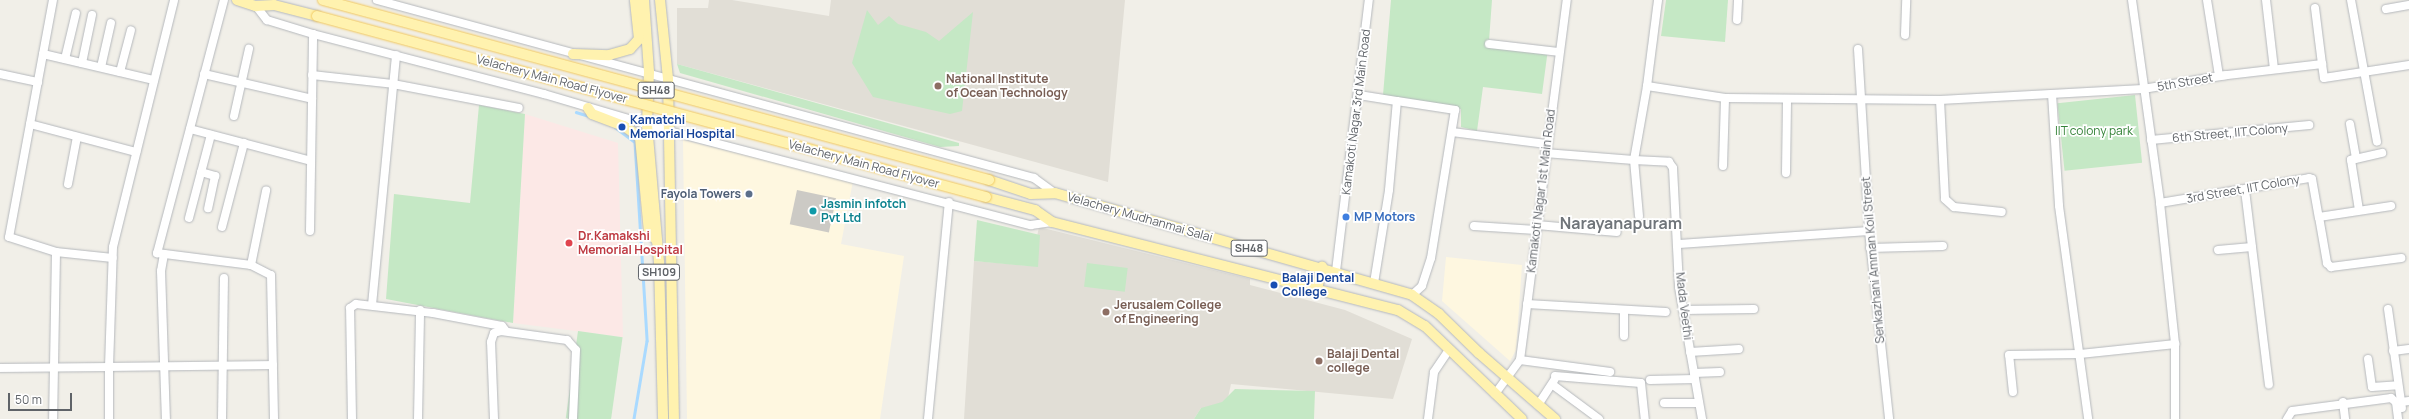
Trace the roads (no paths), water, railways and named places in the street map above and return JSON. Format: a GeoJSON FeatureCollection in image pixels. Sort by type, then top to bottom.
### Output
{"type":"FeatureCollection","features":[{"type":"Feature","properties":{"kind":"main road","name":"SH48"},"geometry":{"type":"LineString","coordinates":[[237,0],[256,6]]}},
{"type":"Feature","properties":{"kind":"main road","name":"Velachery Main Road Flyover"},"geometry":{"type":"LineString","coordinates":[[323,0],[989,180],[1031,194],[1054,193]]}},
{"type":"Feature","properties":{"kind":"main road"},"geometry":{"type":"LineString","coordinates":[[573,54],[609,55],[630,49],[639,39],[635,0]]}},
{"type":"Feature","properties":{"kind":"main road","name":"SH109"},"geometry":{"type":"LineString","coordinates":[[644,0],[649,72],[648,125],[657,241],[663,419]]}},
{"type":"Feature","properties":{"kind":"main road","name":"SH109"},"geometry":{"type":"LineString","coordinates":[[660,0],[668,79],[674,419]]}},
{"type":"Feature","properties":{"kind":"main road","name":"Velachery Main Road Flyover"},"geometry":{"type":"LineString","coordinates":[[256,6],[274,5],[317,16],[1035,210],[1052,222]]}},
{"type":"Feature","properties":{"kind":"main road"},"geometry":{"type":"LineString","coordinates":[[588,108],[592,114],[624,126],[640,137],[649,232],[657,241]]}},
{"type":"Feature","properties":{"kind":"main road","name":"Velachery Mudhanmai Salai"},"geometry":{"type":"LineString","coordinates":[[1054,193],[1322,267],[1412,295],[1439,314],[1507,378],[1555,419]]}},
{"type":"Feature","properties":{"kind":"main road","name":"Velachery Mudhanmai Salai"},"geometry":{"type":"LineString","coordinates":[[1052,222],[1398,310],[1425,326],[1520,419]]}},
{"type":"Feature","properties":{"kind":"main road"},"geometry":{"type":"LineString","coordinates":[[1317,289],[1322,267]]}},
{"type":"Feature","properties":{"kind":"street"},"geometry":{"type":"LineString","coordinates":[[53,0],[9,237],[56,252],[113,258]]}},
{"type":"Feature","properties":{"kind":"street"},"geometry":{"type":"LineString","coordinates":[[109,419],[109,367],[113,258],[136,152],[174,0]]}},
{"type":"Feature","properties":{"kind":"street"},"geometry":{"type":"LineString","coordinates":[[224,0],[157,253],[251,265],[271,275],[274,419]]}},
{"type":"Feature","properties":{"kind":"street"},"geometry":{"type":"LineString","coordinates":[[377,0],[573,54],[649,72],[668,79],[1034,178],[1054,193]]}},
{"type":"Feature","properties":{"kind":"street","name":"Kamakoti Nagar 3rd Main Road"},"geometry":{"type":"LineString","coordinates":[[1336,271],[1369,0]]}},
{"type":"Feature","properties":{"kind":"street","name":"Kamakoti Nagar 1st Main Road"},"geometry":{"type":"LineString","coordinates":[[1495,394],[1520,360],[1537,228],[1545,149],[1567,0]]}},
{"type":"Feature","properties":{"kind":"street"},"geometry":{"type":"LineString","coordinates":[[1638,216],[1634,160],[1647,86],[1658,0]]}},
{"type":"Feature","properties":{"kind":"street"},"geometry":{"type":"LineString","coordinates":[[1737,20],[1738,0]]}},
{"type":"Feature","properties":{"kind":"street"},"geometry":{"type":"LineString","coordinates":[[1905,35],[1906,0]]}},
{"type":"Feature","properties":{"kind":"street"},"geometry":{"type":"LineString","coordinates":[[2132,0],[2150,140],[2160,203],[2174,344],[2175,419]]}},
{"type":"Feature","properties":{"kind":"street"},"geometry":{"type":"LineString","coordinates":[[2207,0],[2219,76],[2227,75]]}},
{"type":"Feature","properties":{"kind":"street"},"geometry":{"type":"LineString","coordinates":[[2266,0],[2274,69]]}},
{"type":"Feature","properties":{"kind":"street"},"geometry":{"type":"LineString","coordinates":[[2351,0],[2377,142]]}},
{"type":"Feature","properties":{"kind":"street"},"geometry":{"type":"LineString","coordinates":[[256,6],[267,20],[312,34],[396,55],[669,131],[949,202],[1031,225],[1052,222]]}},
{"type":"Feature","properties":{"kind":"street"},"geometry":{"type":"LineString","coordinates":[[2386,9],[2409,6]]}},
{"type":"Feature","properties":{"kind":"street"},"geometry":{"type":"LineString","coordinates":[[2315,8],[2324,78],[2409,65]]}},
{"type":"Feature","properties":{"kind":"street"},"geometry":{"type":"LineString","coordinates":[[65,59],[76,13]]}},
{"type":"Feature","properties":{"kind":"street"},"geometry":{"type":"LineString","coordinates":[[82,63],[92,15]]}},
{"type":"Feature","properties":{"kind":"street"},"geometry":{"type":"LineString","coordinates":[[101,67],[111,23]]}},
{"type":"Feature","properties":{"kind":"street"},"geometry":{"type":"LineString","coordinates":[[120,72],[131,30]]}},
{"type":"Feature","properties":{"kind":"street"},"geometry":{"type":"LineString","coordinates":[[310,232],[312,34]]}},
{"type":"Feature","properties":{"kind":"street"},"geometry":{"type":"LineString","coordinates":[[1490,44],[1559,52]]}},
{"type":"Feature","properties":{"kind":"street"},"geometry":{"type":"LineString","coordinates":[[234,116],[249,49]]}},
{"type":"Feature","properties":{"kind":"street","name":"Senkazhani Amman Koil Street"},"geometry":{"type":"LineString","coordinates":[[1858,49],[1868,231],[1889,419]]}},
{"type":"Feature","properties":{"kind":"street"},"geometry":{"type":"LineString","coordinates":[[43,54],[154,80]]}},
{"type":"Feature","properties":{"kind":"street"},"geometry":{"type":"LineString","coordinates":[[372,305],[396,55]]}},
{"type":"Feature","properties":{"kind":"street","name":"5th Street"},"geometry":{"type":"LineString","coordinates":[[1647,86],[1724,98],[1940,100],[2143,89],[2227,75],[2322,64]]}},
{"type":"Feature","properties":{"kind":"street"},"geometry":{"type":"LineString","coordinates":[[0,74],[38,82]]}},
{"type":"Feature","properties":{"kind":"street"},"geometry":{"type":"LineString","coordinates":[[204,74],[312,99]]}},
{"type":"Feature","properties":{"kind":"street"},"geometry":{"type":"LineString","coordinates":[[312,75],[393,84],[519,108]]}},
{"type":"Feature","properties":{"kind":"street"},"geometry":{"type":"LineString","coordinates":[[2052,94],[2059,206],[2088,419]]}},
{"type":"Feature","properties":{"kind":"street"},"geometry":{"type":"LineString","coordinates":[[1358,96],[1455,110],[1431,258],[1422,286],[1412,295]]}},
{"type":"Feature","properties":{"kind":"street"},"geometry":{"type":"LineString","coordinates":[[1723,166],[1724,98]]}},
{"type":"Feature","properties":{"kind":"street"},"geometry":{"type":"LineString","coordinates":[[1786,173],[1787,99]]}},
{"type":"Feature","properties":{"kind":"street"},"geometry":{"type":"LineString","coordinates":[[1940,100],[1945,199],[1954,207],[2002,212]]}},
{"type":"Feature","properties":{"kind":"street"},"geometry":{"type":"LineString","coordinates":[[1374,283],[1389,190],[1397,101]]}},
{"type":"Feature","properties":{"kind":"street"},"geometry":{"type":"LineString","coordinates":[[30,124],[136,152]]}},
{"type":"Feature","properties":{"kind":"street"},"geometry":{"type":"LineString","coordinates":[[2350,124],[2356,158]]}},
{"type":"Feature","properties":{"kind":"street","name":"6th Street, IIT Colony"},"geometry":{"type":"LineString","coordinates":[[2150,140],[2309,125]]}},
{"type":"Feature","properties":{"kind":"street"},"geometry":{"type":"LineString","coordinates":[[190,129],[311,161]]}},
{"type":"Feature","properties":{"kind":"street"},"geometry":{"type":"LineString","coordinates":[[1452,132],[1545,149],[1634,160]]}},
{"type":"Feature","properties":{"kind":"street"},"geometry":{"type":"LineString","coordinates":[[189,218],[211,135]]}},
{"type":"Feature","properties":{"kind":"street"},"geometry":{"type":"LineString","coordinates":[[68,184],[77,137]]}},
{"type":"Feature","properties":{"kind":"street"},"geometry":{"type":"LineString","coordinates":[[222,227],[244,144]]}},
{"type":"Feature","properties":{"kind":"street"},"geometry":{"type":"LineString","coordinates":[[2359,210],[2351,160],[2382,153]]}},
{"type":"Feature","properties":{"kind":"street","name":"Mada Veethi"},"geometry":{"type":"LineString","coordinates":[[1634,160],[1669,162],[1673,168],[1679,244],[1679,287],[1702,419]]}},
{"type":"Feature","properties":{"kind":"street"},"geometry":{"type":"LineString","coordinates":[[201,172],[216,176],[208,208]]}},
{"type":"Feature","properties":{"kind":"street","name":"3rd Street, IIT Colony"},"geometry":{"type":"LineString","coordinates":[[2160,203],[2312,179],[2319,216]]}},
{"type":"Feature","properties":{"kind":"street"},"geometry":{"type":"LineString","coordinates":[[2245,190],[2268,384]]}},
{"type":"Feature","properties":{"kind":"street"},"geometry":{"type":"LineString","coordinates":[[251,265],[266,191]]}},
{"type":"Feature","properties":{"kind":"street"},"geometry":{"type":"LineString","coordinates":[[928,419],[949,202]]}},
{"type":"Feature","properties":{"kind":"street"},"geometry":{"type":"LineString","coordinates":[[2391,206],[2319,216],[2327,263],[2331,267],[2401,258]]}},
{"type":"Feature","properties":{"kind":"street"},"geometry":{"type":"LineString","coordinates":[[1474,226],[1618,232]]}},
{"type":"Feature","properties":{"kind":"street"},"geometry":{"type":"LineString","coordinates":[[1679,244],[1868,231]]}},
{"type":"Feature","properties":{"kind":"street"},"geometry":{"type":"LineString","coordinates":[[1870,248],[1942,246]]}},
{"type":"Feature","properties":{"kind":"street"},"geometry":{"type":"LineString","coordinates":[[2218,250],[2252,247]]}},
{"type":"Feature","properties":{"kind":"street"},"geometry":{"type":"LineString","coordinates":[[53,419],[52,368],[56,252]]}},
{"type":"Feature","properties":{"kind":"street"},"geometry":{"type":"LineString","coordinates":[[164,254],[161,271],[166,419]]}},
{"type":"Feature","properties":{"kind":"street"},"geometry":{"type":"LineString","coordinates":[[222,419],[224,278]]}},
{"type":"Feature","properties":{"kind":"street"},"geometry":{"type":"LineString","coordinates":[[352,419],[350,308],[356,304],[420,310],[502,326],[506,331]]}},
{"type":"Feature","properties":{"kind":"street"},"geometry":{"type":"LineString","coordinates":[[1527,304],[1666,312]]}},
{"type":"Feature","properties":{"kind":"street"},"geometry":{"type":"LineString","coordinates":[[1683,310],[1754,309]]}},
{"type":"Feature","properties":{"kind":"street"},"geometry":{"type":"LineString","coordinates":[[418,419],[420,310]]}},
{"type":"Feature","properties":{"kind":"street"},"geometry":{"type":"LineString","coordinates":[[1624,310],[1624,336]]}},
{"type":"Feature","properties":{"kind":"street"},"geometry":{"type":"LineString","coordinates":[[2388,310],[2398,385],[2405,401],[2403,419]]}},
{"type":"Feature","properties":{"kind":"street"},"geometry":{"type":"LineString","coordinates":[[494,419],[491,342],[494,333],[506,331],[567,340],[576,350],[573,419]]}},
{"type":"Feature","properties":{"kind":"street"},"geometry":{"type":"LineString","coordinates":[[2013,392],[2009,355],[2080,354],[2174,344]]}},
{"type":"Feature","properties":{"kind":"street"},"geometry":{"type":"LineString","coordinates":[[1690,352],[1739,349]]}},
{"type":"Feature","properties":{"kind":"street"},"geometry":{"type":"LineString","coordinates":[[2394,351],[2409,349]]}},
{"type":"Feature","properties":{"kind":"street"},"geometry":{"type":"LineString","coordinates":[[1428,419],[1434,372],[1449,350]]}},
{"type":"Feature","properties":{"kind":"street"},"geometry":{"type":"LineString","coordinates":[[2368,359],[2372,387],[2398,385]]}},
{"type":"Feature","properties":{"kind":"street"},"geometry":{"type":"LineString","coordinates":[[1520,360],[1610,372]]}},
{"type":"Feature","properties":{"kind":"street"},"geometry":{"type":"LineString","coordinates":[[0,368],[273,365]]}},
{"type":"Feature","properties":{"kind":"street"},"geometry":{"type":"LineString","coordinates":[[1538,405],[1554,381],[1556,365]]}},
{"type":"Feature","properties":{"kind":"street"},"geometry":{"type":"LineString","coordinates":[[1650,380],[1720,372]]}},
{"type":"Feature","properties":{"kind":"street"},"geometry":{"type":"LineString","coordinates":[[1554,381],[1599,419]]}},
{"type":"Feature","properties":{"kind":"street"},"geometry":{"type":"LineString","coordinates":[[1554,381],[1640,383],[1645,419]]}},
{"type":"Feature","properties":{"kind":"street"},"geometry":{"type":"LineString","coordinates":[[2287,419],[2292,411],[2343,402],[2394,398],[2398,419]]}},
{"type":"Feature","properties":{"kind":"street"},"geometry":{"type":"LineString","coordinates":[[2343,402],[2345,419]]}},
{"type":"Feature","properties":{"kind":"street"},"geometry":{"type":"LineString","coordinates":[[1664,403],[1699,403]]}},
{"type":"Feature","properties":{"kind":"waterway"},"geometry":{"type":"LineString","coordinates":[[576,112],[589,116]]}},
{"type":"Feature","properties":{"kind":"waterway"},"geometry":{"type":"LineString","coordinates":[[615,127],[635,142],[647,341],[634,419]]}},
{"type":"Feature","properties":{"kind":"place","name":"National Institute of Ocean Technology"},"geometry":{"type":"Point","coordinates":[938,86]}},
{"type":"Feature","properties":{"kind":"place","name":"Kamatchi Memorial Hospital"},"geometry":{"type":"Point","coordinates":[622,127]}},
{"type":"Feature","properties":{"kind":"place","name":"Fayola Towers"},"geometry":{"type":"Point","coordinates":[749,194]}},
{"type":"Feature","properties":{"kind":"place","name":"Jasmin infotch Pvt Ltd"},"geometry":{"type":"Point","coordinates":[813,211]}},
{"type":"Feature","properties":{"kind":"place","name":"MP Motors"},"geometry":{"type":"Point","coordinates":[1346,217]}},
{"type":"Feature","properties":{"kind":"place","name":"Dr.Kamakshi Memorial Hospital"},"geometry":{"type":"Point","coordinates":[569,243]}},
{"type":"Feature","properties":{"kind":"place","name":"Balaji Dental College"},"geometry":{"type":"Point","coordinates":[1274,285]}},
{"type":"Feature","properties":{"kind":"place","name":"Jerusalem College of Engineering"},"geometry":{"type":"Point","coordinates":[1106,312]}},
{"type":"Feature","properties":{"kind":"place","name":"Balaji Dental college"},"geometry":{"type":"Point","coordinates":[1319,361]}},
{"type":"Feature","properties":{"kind":"district","name":"Narayanapuram"},"geometry":{"type":"Point","coordinates":[1621,223]}},
{"type":"Feature","properties":{"kind":"park label","name":"IIT colony park"},"geometry":{"type":"Point","coordinates":[2094,131]}}]}
